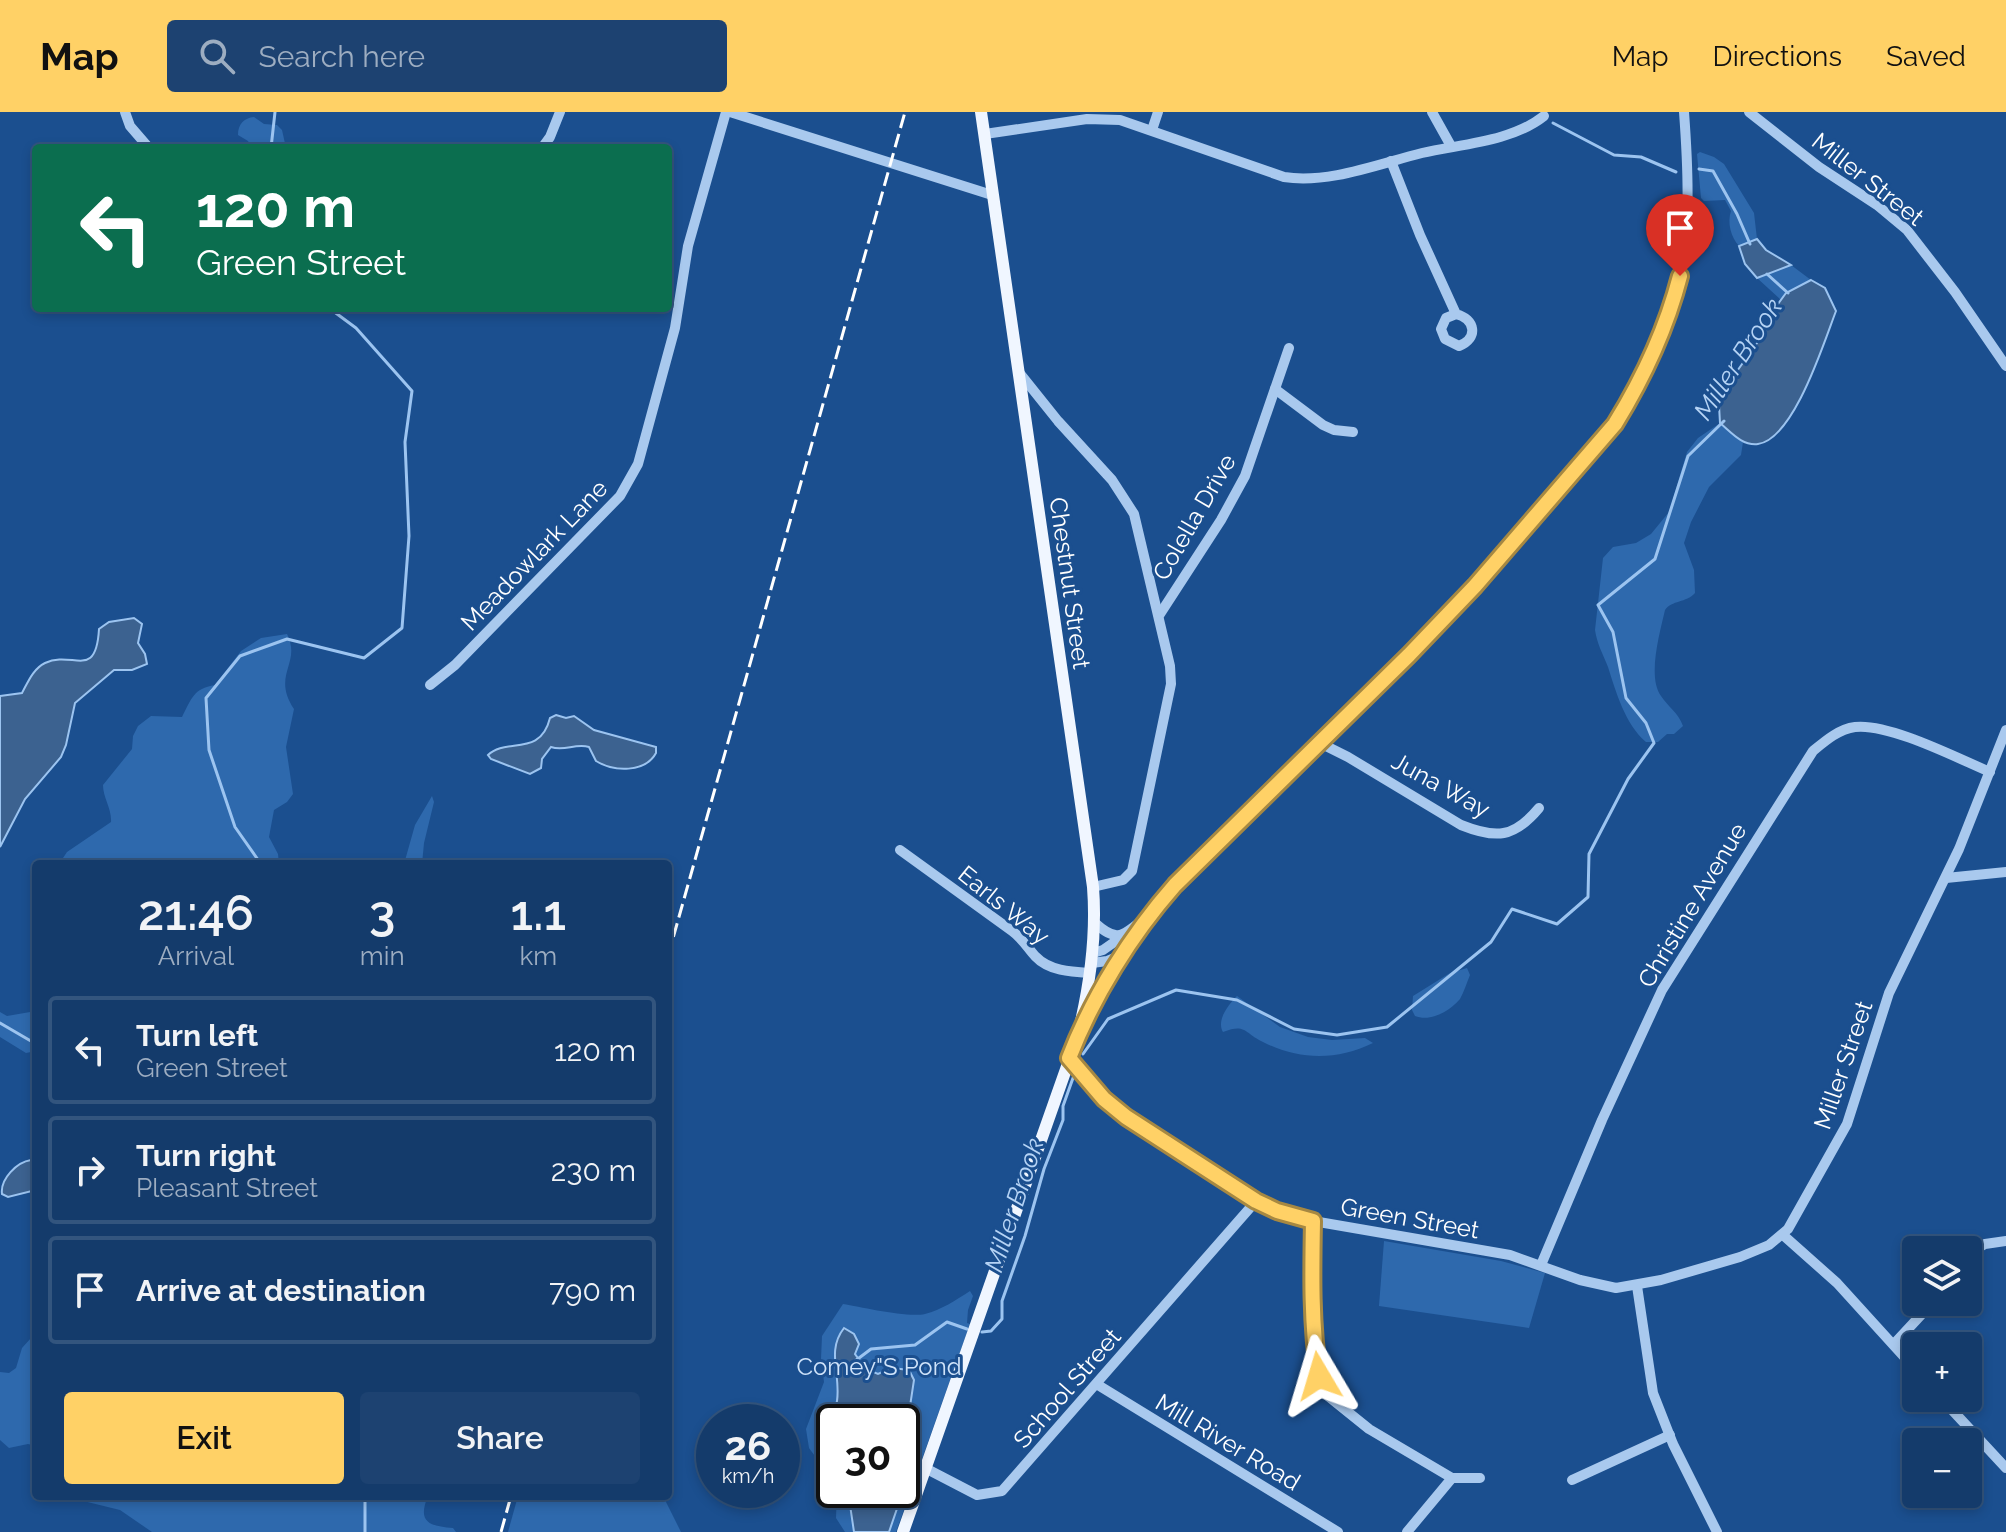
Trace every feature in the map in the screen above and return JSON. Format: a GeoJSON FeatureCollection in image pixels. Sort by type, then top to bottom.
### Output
{"type":"FeatureCollection","features":[{"type":"Feature","properties":{"kind":"main road","name":"Chestnut Street"},"geometry":{"type":"LineString","coordinates":[[903,1532],[1077,1038],[1092,963],[1095,923],[1093,887],[981,112]]}},
{"type":"Feature","properties":{"kind":"street"},"geometry":{"type":"LineString","coordinates":[[125,112],[130,126],[146,144]]}},
{"type":"Feature","properties":{"kind":"street"},"geometry":{"type":"LineString","coordinates":[[545,144],[560,112]]}},
{"type":"Feature","properties":{"kind":"street"},"geometry":{"type":"LineString","coordinates":[[728,112],[992,195]]}},
{"type":"Feature","properties":{"kind":"street","name":"Meadowlark Lane"},"geometry":{"type":"LineString","coordinates":[[430,685],[455,665],[620,496],[632,479],[673,337],[688,246],[728,112]]}},
{"type":"Feature","properties":{"kind":"street"},"geometry":{"type":"LineString","coordinates":[[1152,130],[1158,112]]}},
{"type":"Feature","properties":{"kind":"street"},"geometry":{"type":"LineString","coordinates":[[1432,112],[1451,146]]}},
{"type":"Feature","properties":{"kind":"street"},"geometry":{"type":"LineString","coordinates":[[1092,963],[1103,950],[1151,912],[1475,586],[1615,424],[1657,347],[1672,308],[1687,239],[1690,192],[1684,112]]}},
{"type":"Feature","properties":{"kind":"street","name":"Miller Street"},"geometry":{"type":"LineString","coordinates":[[1749,112],[1907,230],[2006,366]]}},
{"type":"Feature","properties":{"kind":"street"},"geometry":{"type":"LineString","coordinates":[[985,134],[1097,119],[1120,120],[1296,179],[1330,175],[1510,133],[1544,116]]}},
{"type":"Feature","properties":{"kind":"street"},"geometry":{"type":"LineString","coordinates":[[1391,161],[1456,314]]}},
{"type":"Feature","properties":{"kind":"street","name":"Colella Drive"},"geometry":{"type":"LineString","coordinates":[[1160,614],[1221,520],[1245,476],[1289,348]]}},
{"type":"Feature","properties":{"kind":"street"},"geometry":{"type":"LineString","coordinates":[[1017,370],[1125,498],[1134,514],[1170,666],[1171,684],[1132,871],[1123,880],[1093,887]]}},
{"type":"Feature","properties":{"kind":"street"},"geometry":{"type":"LineString","coordinates":[[1275,389],[1323,425],[1353,432]]}},
{"type":"Feature","properties":{"kind":"street","name":"Christine Avenue"},"geometry":{"type":"LineString","coordinates":[[1541,1265],[1662,990],[1813,751],[1829,737],[1846,729],[1873,728],[1895,733],[1990,772]]}},
{"type":"Feature","properties":{"kind":"street","name":"Miller Street"},"geometry":{"type":"LineString","coordinates":[[1783,1235],[1847,1124],[1889,993],[1910,945],[1946,878],[2006,730]]}},
{"type":"Feature","properties":{"kind":"street","name":"Juna Way"},"geometry":{"type":"LineString","coordinates":[[1320,743],[1461,825],[1479,832],[1504,834],[1527,822],[1539,808]]}},
{"type":"Feature","properties":{"kind":"street","name":"Earls Way"},"geometry":{"type":"LineString","coordinates":[[900,850],[1002,923],[1022,939],[1036,957],[1052,968],[1092,963]]}},
{"type":"Feature","properties":{"kind":"street"},"geometry":{"type":"LineString","coordinates":[[1946,878],[2006,872]]}},
{"type":"Feature","properties":{"kind":"street"},"geometry":{"type":"LineString","coordinates":[[1077,1038],[1124,953],[1151,912]]}},
{"type":"Feature","properties":{"kind":"street"},"geometry":{"type":"LineString","coordinates":[[1095,923],[1109,935],[1128,932]]}},
{"type":"Feature","properties":{"kind":"street"},"geometry":{"type":"LineString","coordinates":[[1092,963],[1111,960],[1124,953]]}},
{"type":"Feature","properties":{"kind":"street","name":"Green Street"},"geometry":{"type":"LineString","coordinates":[[1069,1058],[1104,1099],[1126,1117],[1256,1201],[1277,1211],[1313,1221],[1510,1255],[1595,1284],[1616,1288],[1637,1286],[1740,1257],[1761,1249],[1783,1235]]}},
{"type":"Feature","properties":{"kind":"street","name":"School Street"},"geometry":{"type":"LineString","coordinates":[[925,1468],[977,1495],[1002,1491],[1256,1201]]}},
{"type":"Feature","properties":{"kind":"street"},"geometry":{"type":"LineString","coordinates":[[1313,1221],[1314,1346],[1323,1388],[1339,1407],[1369,1429],[1452,1478],[1480,1478]]}},
{"type":"Feature","properties":{"kind":"street"},"geometry":{"type":"LineString","coordinates":[[1783,1235],[1837,1283],[1902,1353]]}},
{"type":"Feature","properties":{"kind":"street"},"geometry":{"type":"LineString","coordinates":[[1982,1246],[2006,1241]]}},
{"type":"Feature","properties":{"kind":"street"},"geometry":{"type":"LineString","coordinates":[[1637,1286],[1653,1393],[1717,1532]]}},
{"type":"Feature","properties":{"kind":"street"},"geometry":{"type":"LineString","coordinates":[[1894,1344],[1920,1316]]}},
{"type":"Feature","properties":{"kind":"street","name":"Mill River Road"},"geometry":{"type":"LineString","coordinates":[[1098,1385],[1338,1532]]}},
{"type":"Feature","properties":{"kind":"street"},"geometry":{"type":"LineString","coordinates":[[1954,1412],[2006,1468]]}},
{"type":"Feature","properties":{"kind":"street"},"geometry":{"type":"LineString","coordinates":[[1572,1480],[1670,1435]]}},
{"type":"Feature","properties":{"kind":"street"},"geometry":{"type":"LineString","coordinates":[[1407,1532],[1452,1478]]}},
{"type":"Feature","properties":{"kind":"green space"},"geometry":{"type":"Polygon","coordinates":[[[254,117],[264,124],[277,125],[282,130],[285,144],[250,144],[238,135],[242,122],[254,117]]]}},
{"type":"Feature","properties":{"kind":"green space"},"geometry":{"type":"Polygon","coordinates":[[[1700,152],[1724,164],[1754,213],[1757,239],[1739,246],[1730,230],[1731,211],[1725,200],[1704,201],[1701,198],[1697,154],[1700,152]]]}},
{"type":"Feature","properties":{"kind":"green space"},"geometry":{"type":"Polygon","coordinates":[[[1791,265],[1811,280],[1786,293],[1781,300],[1757,278],[1791,265]]]}},
{"type":"Feature","properties":{"kind":"green space"},"geometry":{"type":"Polygon","coordinates":[[[1720,423],[1743,442],[1741,455],[1709,487],[1691,522],[1684,543],[1694,570],[1695,593],[1665,610],[1656,654],[1657,688],[1683,726],[1658,742],[1646,742],[1632,726],[1622,707],[1596,635],[1603,558],[1613,547],[1636,543],[1651,534],[1669,512],[1687,452],[1698,438],[1720,423]]]}},
{"type":"Feature","properties":{"kind":"green space"},"geometry":{"type":"Polygon","coordinates":[[[287,634],[291,644],[285,687],[294,709],[286,747],[293,794],[274,810],[269,837],[279,860],[62,860],[67,852],[111,822],[103,785],[132,749],[138,726],[151,716],[182,717],[194,695],[215,685],[241,651],[261,638],[287,634]]]}},
{"type":"Feature","properties":{"kind":"green space"},"geometry":{"type":"Polygon","coordinates":[[[432,796],[434,802],[422,860],[405,860],[415,825],[432,796]]]}},
{"type":"Feature","properties":{"kind":"green space"},"geometry":{"type":"Polygon","coordinates":[[[1467,968],[1470,975],[1456,1004],[1433,1017],[1415,1016],[1413,996],[1450,973],[1467,968]]]}},
{"type":"Feature","properties":{"kind":"green space"},"geometry":{"type":"Polygon","coordinates":[[[1237,996],[1280,1027],[1308,1037],[1332,1040],[1365,1038],[1373,1043],[1345,1053],[1304,1055],[1277,1048],[1241,1029],[1223,1032],[1222,1017],[1237,996]]]}},
{"type":"Feature","properties":{"kind":"green space"},"geometry":{"type":"Polygon","coordinates":[[[0,1012],[7,1016],[32,1012],[32,1052],[26,1053],[0,1037],[0,1012]]]}},
{"type":"Feature","properties":{"kind":"green space"},"geometry":{"type":"Polygon","coordinates":[[[1384,1241],[1501,1261],[1545,1273],[1529,1328],[1379,1306],[1384,1241]]]}},
{"type":"Feature","properties":{"kind":"green space","name":"Comey\"S Pond"},"geometry":{"type":"Polygon","coordinates":[[[970,1291],[973,1296],[968,1310],[967,1323],[970,1324],[920,1465],[920,1404],[816,1404],[816,1458],[809,1448],[806,1429],[824,1382],[822,1336],[843,1304],[917,1315],[948,1304],[970,1291]]]}},
{"type":"Feature","properties":{"kind":"green space"},"geometry":{"type":"Polygon","coordinates":[[[32,1338],[32,1445],[9,1448],[0,1440],[0,1372],[9,1373],[16,1368],[22,1348],[32,1338]]]}},
{"type":"Feature","properties":{"kind":"green space"},"geometry":{"type":"Polygon","coordinates":[[[79,1500],[427,1500],[424,1512],[427,1521],[453,1528],[456,1532],[152,1532],[120,1510],[79,1500]]]}},
{"type":"Feature","properties":{"kind":"green space"},"geometry":{"type":"Polygon","coordinates":[[[517,1500],[665,1500],[681,1532],[508,1532],[517,1500]]]}},
{"type":"Feature","properties":{"kind":"green space","name":"Comey\"S Pond"},"geometry":{"type":"Polygon","coordinates":[[[836,1508],[905,1508],[896,1532],[845,1532],[836,1518],[836,1508]]]}},
{"type":"Feature","properties":{"kind":"shaded area"},"geometry":{"type":"Polygon","coordinates":[[[1757,239],[1766,250],[1791,265],[1757,278],[1745,264],[1739,246],[1757,239]]]}},
{"type":"Feature","properties":{"kind":"shaded area"},"geometry":{"type":"Polygon","coordinates":[[[1811,280],[1825,288],[1836,311],[1816,365],[1784,425],[1771,438],[1758,444],[1747,443],[1720,423],[1719,405],[1786,293],[1811,280]]]}},
{"type":"Feature","properties":{"kind":"shaded area"},"geometry":{"type":"Polygon","coordinates":[[[134,618],[142,624],[138,643],[147,664],[132,670],[114,670],[75,703],[61,757],[25,799],[0,847],[0,696],[22,693],[34,672],[45,663],[88,659],[97,645],[99,629],[109,622],[134,618]]]}},
{"type":"Feature","properties":{"kind":"shaded area"},"geometry":{"type":"Polygon","coordinates":[[[556,715],[566,718],[574,716],[594,730],[656,747],[656,753],[645,764],[620,769],[596,761],[589,747],[551,747],[542,759],[541,768],[530,774],[491,759],[488,755],[504,747],[531,743],[539,738],[550,718],[556,715]]]}},
{"type":"Feature","properties":{"kind":"shaded area"},"geometry":{"type":"Polygon","coordinates":[[[32,1160],[32,1191],[8,1197],[2,1194],[2,1188],[10,1172],[32,1160]]]}},
{"type":"Feature","properties":{"kind":"shaded area"},"geometry":{"type":"Polygon","coordinates":[[[844,1328],[854,1334],[859,1344],[855,1354],[866,1369],[878,1374],[892,1368],[909,1370],[914,1380],[910,1404],[836,1404],[835,1354],[844,1328]]]}},
{"type":"Feature","properties":{"kind":"shaded area"},"geometry":{"type":"Polygon","coordinates":[[[850,1508],[897,1508],[889,1532],[854,1532],[850,1508]]]}},
{"type":"Feature","properties":{"kind":"waterway"},"geometry":{"type":"LineString","coordinates":[[271,144],[275,112]]}},
{"type":"Feature","properties":{"kind":"waterway","name":"Miller Brook"},"geometry":{"type":"LineString","coordinates":[[1553,123],[1614,155],[1641,157],[1676,172]]}},
{"type":"Feature","properties":{"kind":"waterway","name":"Miller Brook"},"geometry":{"type":"LineString","coordinates":[[1699,169],[1713,171],[1750,244]]}},
{"type":"Feature","properties":{"kind":"waterway","name":"Miller Brook"},"geometry":{"type":"LineString","coordinates":[[1767,274],[1788,293]]}},
{"type":"Feature","properties":{"kind":"waterway"},"geometry":{"type":"LineString","coordinates":[[258,860],[235,827],[209,750],[206,698],[240,656],[287,639],[364,658],[402,628],[409,536],[405,442],[412,391],[356,328],[334,312]]}},
{"type":"Feature","properties":{"kind":"waterway","name":"Miller Brook"},"geometry":{"type":"LineString","coordinates":[[1083,1054],[1108,1019],[1176,990],[1237,1000],[1294,1029],[1337,1035],[1387,1027],[1491,942],[1512,909],[1557,924],[1588,897],[1589,854],[1628,779],[1654,743],[1646,723],[1626,698],[1613,632],[1598,605],[1655,559],[1688,456],[1724,421]]}},
{"type":"Feature","properties":{"kind":"waterway"},"geometry":{"type":"LineString","coordinates":[[0,1023],[32,1042]]}},
{"type":"Feature","properties":{"kind":"waterway","name":"Miller Brook"},"geometry":{"type":"LineString","coordinates":[[982,1332],[991,1331],[1002,1319],[1002,1301],[1063,1120],[1063,1106],[1073,1078]]}},
{"type":"Feature","properties":{"kind":"waterway","name":"Miller Brook"},"geometry":{"type":"LineString","coordinates":[[855,1361],[871,1349],[915,1345],[947,1322],[967,1329]]}},
{"type":"Feature","properties":{"kind":"waterway"},"geometry":{"type":"LineString","coordinates":[[365,1500],[365,1532]]}},
{"type":"Feature","properties":{"kind":"railway"},"geometry":{"type":"LineString","coordinates":[[672,942],[905,112]]}},
{"type":"Feature","properties":{"kind":"railway"},"geometry":{"type":"LineString","coordinates":[[501,1532],[510,1500]]}},
{"type":"Feature","properties":{"kind":"route"},"geometry":{"type":"LineString","coordinates":[[1319,1376],[1314,1346],[1313,1221],[1277,1211],[1256,1201],[1126,1117],[1104,1099],[1069,1058],[1108,980],[1151,912],[1475,586],[1615,424],[1648,367],[1672,308],[1680,276]]}}]}
